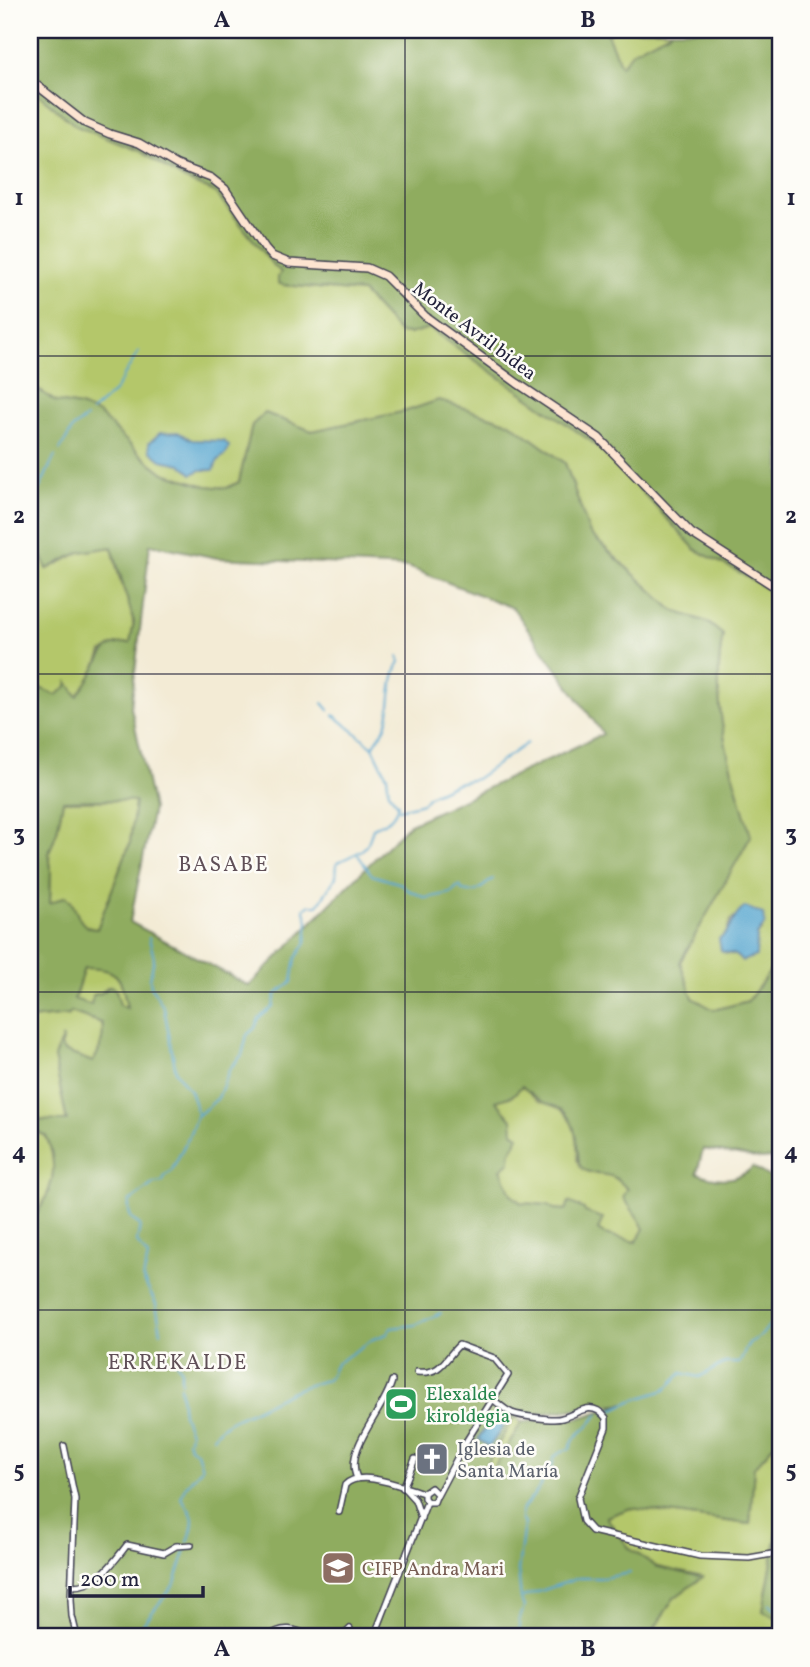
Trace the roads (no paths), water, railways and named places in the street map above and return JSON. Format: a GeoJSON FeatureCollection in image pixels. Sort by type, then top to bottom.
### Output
{"type":"FeatureCollection","features":[{"type":"Feature","properties":{"kind":"street","name":"Monte Avril bidea"},"geometry":{"type":"LineString","coordinates":[[30,80],[85,123],[145,145],[167,161],[203,174],[220,185],[265,248],[280,260],[289,263],[367,268],[385,276],[425,316],[599,438],[691,533],[780,590]]}},
{"type":"Feature","properties":{"kind":"street"},"geometry":{"type":"LineString","coordinates":[[339,1512],[345,1485],[357,1478],[383,1481],[434,1502],[464,1445],[508,1375],[494,1358],[467,1346],[458,1345],[447,1362],[431,1373],[417,1372]]}},
{"type":"Feature","properties":{"kind":"street"},"geometry":{"type":"LineString","coordinates":[[357,1478],[353,1468],[355,1456],[368,1426],[389,1393],[392,1381]]}},
{"type":"Feature","properties":{"kind":"street"},"geometry":{"type":"LineString","coordinates":[[494,1400],[509,1412],[519,1415],[561,1419],[581,1409],[603,1413],[606,1428],[578,1498],[583,1521],[592,1531],[699,1556],[749,1558],[780,1555]]}},
{"type":"Feature","properties":{"kind":"street"},"geometry":{"type":"LineString","coordinates":[[64,1446],[75,1499],[72,1615],[77,1637]]}},
{"type":"Feature","properties":{"kind":"street"},"geometry":{"type":"LineString","coordinates":[[403,1488],[415,1459]]}},
{"type":"Feature","properties":{"kind":"street"},"geometry":{"type":"LineString","coordinates":[[403,1488],[415,1500],[421,1518]]}},
{"type":"Feature","properties":{"kind":"street"},"geometry":{"type":"LineString","coordinates":[[374,1637],[421,1518],[426,1490],[433,1489],[437,1496]]}},
{"type":"Feature","properties":{"kind":"street"},"geometry":{"type":"LineString","coordinates":[[415,1500],[425,1498]]}},
{"type":"Feature","properties":{"kind":"street"},"geometry":{"type":"LineString","coordinates":[[72,1586],[93,1582],[127,1545],[164,1553],[176,1546],[191,1545]]}},
{"type":"Feature","properties":{"kind":"street"},"geometry":{"type":"LineString","coordinates":[[268,1637],[284,1629],[311,1637]]}},
{"type":"Feature","properties":{"kind":"street"},"geometry":{"type":"LineString","coordinates":[[342,1637],[350,1629]]}},
{"type":"Feature","properties":{"kind":"water"},"geometry":{"type":"Polygon","coordinates":[[[178,432],[192,440],[224,441],[229,446],[228,450],[217,462],[214,470],[201,470],[192,474],[181,464],[161,460],[150,451],[149,443],[160,433],[178,432]]]}},
{"type":"Feature","properties":{"kind":"water"},"geometry":{"type":"Polygon","coordinates":[[[745,907],[763,914],[765,924],[757,935],[756,956],[742,961],[735,955],[721,951],[719,939],[745,907]]]}},
{"type":"Feature","properties":{"kind":"water"},"geometry":{"type":"Polygon","coordinates":[[[497,1412],[508,1420],[489,1447],[478,1439],[497,1412]]]}},
{"type":"Feature","properties":{"kind":"waterway"},"geometry":{"type":"LineString","coordinates":[[91,412],[114,392],[139,351]]}},
{"type":"Feature","properties":{"kind":"waterway"},"geometry":{"type":"LineString","coordinates":[[60,450],[73,428],[86,418]]}},
{"type":"Feature","properties":{"kind":"waterway"},"geometry":{"type":"LineString","coordinates":[[30,503],[55,456]]}},
{"type":"Feature","properties":{"kind":"waterway"},"geometry":{"type":"LineString","coordinates":[[161,1332],[156,1304],[143,1279],[148,1257],[137,1242],[140,1225],[130,1216],[129,1202],[154,1183],[163,1182],[165,1175],[171,1172],[196,1117],[218,1098],[230,1068],[242,1055],[247,1035],[255,1028],[259,1018],[273,1007],[276,994],[292,982],[296,958],[306,943],[308,920],[304,909],[310,905],[318,905],[336,877],[337,863],[364,848],[373,828],[389,819],[397,809],[398,804],[389,793],[387,776],[373,747],[387,723],[393,682],[400,662],[398,656]]}},
{"type":"Feature","properties":{"kind":"waterway"},"geometry":{"type":"LineString","coordinates":[[323,703],[329,710]]}},
{"type":"Feature","properties":{"kind":"waterway"},"geometry":{"type":"LineString","coordinates":[[334,715],[373,747]]}},
{"type":"Feature","properties":{"kind":"waterway"},"geometry":{"type":"LineString","coordinates":[[399,809],[423,803],[429,796],[457,783],[476,779],[527,743]]}},
{"type":"Feature","properties":{"kind":"waterway"},"geometry":{"type":"LineString","coordinates":[[358,855],[372,875],[402,884],[406,889],[426,898],[451,893],[460,886],[467,892],[475,891],[493,879]]}},
{"type":"Feature","properties":{"kind":"waterway"},"geometry":{"type":"LineString","coordinates":[[149,938],[154,958],[151,986],[164,1008],[176,1072],[190,1091],[198,1114]]}},
{"type":"Feature","properties":{"kind":"waterway"},"geometry":{"type":"LineString","coordinates":[[606,1413],[631,1401],[665,1390],[682,1373],[699,1377],[725,1363],[739,1363],[749,1343],[761,1336],[780,1311]]}},
{"type":"Feature","properties":{"kind":"waterway"},"geometry":{"type":"LineString","coordinates":[[213,1437],[234,1420],[292,1391],[328,1380],[336,1364],[373,1339],[387,1334],[391,1328],[415,1325],[441,1313]]}},
{"type":"Feature","properties":{"kind":"waterway"},"geometry":{"type":"LineString","coordinates":[[176,1361],[181,1370],[181,1382]]}},
{"type":"Feature","properties":{"kind":"waterway"},"geometry":{"type":"LineString","coordinates":[[180,1386],[189,1439]]}},
{"type":"Feature","properties":{"kind":"waterway"},"geometry":{"type":"LineString","coordinates":[[520,1637],[519,1621],[524,1607],[518,1570],[524,1524],[521,1519],[522,1510],[541,1486],[543,1477],[551,1471],[554,1457],[570,1449],[576,1436],[599,1414]]}},
{"type":"Feature","properties":{"kind":"waterway"},"geometry":{"type":"LineString","coordinates":[[187,1441],[197,1452],[202,1468],[185,1487],[181,1498],[193,1518],[188,1542]]}},
{"type":"Feature","properties":{"kind":"waterway"},"geometry":{"type":"LineString","coordinates":[[133,1637],[175,1583],[186,1549]]}},
{"type":"Feature","properties":{"kind":"waterway"},"geometry":{"type":"LineString","coordinates":[[523,1597],[579,1578],[603,1578],[630,1573]]}},
{"type":"Feature","properties":{"kind":"waterway"},"geometry":{"type":"LineString","coordinates":[[770,1604],[780,1613]]}},
{"type":"Feature","properties":{"kind":"place","name":"Elexalde kiroldegia"},"geometry":{"type":"Point","coordinates":[401,1404]}},
{"type":"Feature","properties":{"kind":"place","name":"Iglesia de Santa María"},"geometry":{"type":"Point","coordinates":[432,1459]}},
{"type":"Feature","properties":{"kind":"place","name":"CIFP Andra Mari"},"geometry":{"type":"Point","coordinates":[338,1568]}},
{"type":"Feature","properties":{"kind":"district","name":"BASABE"},"geometry":{"type":"Point","coordinates":[224,864]}},
{"type":"Feature","properties":{"kind":"district","name":"ERREKALDE"},"geometry":{"type":"Point","coordinates":[178,1362]}}]}
